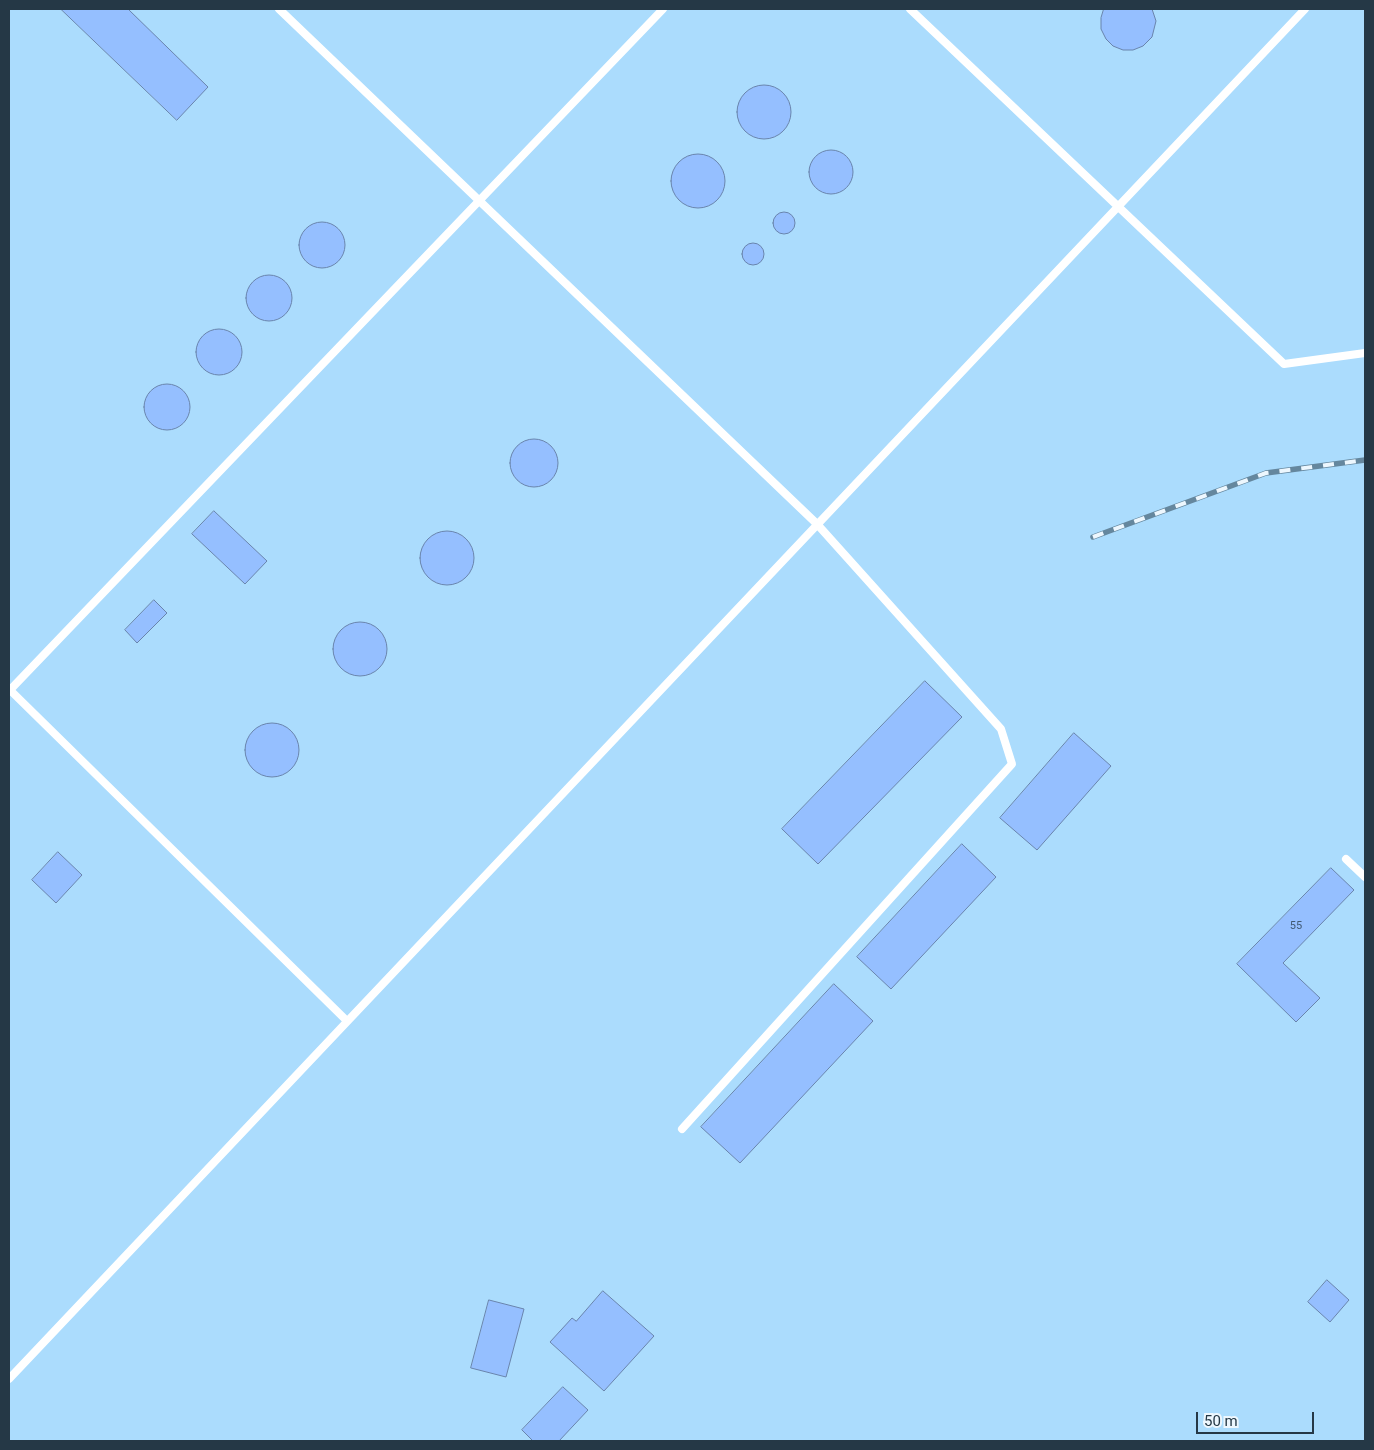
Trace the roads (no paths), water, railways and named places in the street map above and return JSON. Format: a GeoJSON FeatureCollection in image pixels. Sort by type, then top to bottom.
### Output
{"type":"FeatureCollection","features":[{"type":"Feature","properties":{"kind":"lane"},"geometry":{"type":"LineString","coordinates":[[279,9],[817,524],[1001,729],[1012,764],[682,1129]]}},
{"type":"Feature","properties":{"kind":"lane"},"geometry":{"type":"LineString","coordinates":[[347,1021],[9,690],[663,9]]}},
{"type":"Feature","properties":{"kind":"lane"},"geometry":{"type":"LineString","coordinates":[[910,9],[1284,364],[1365,353]]}},
{"type":"Feature","properties":{"kind":"lane"},"geometry":{"type":"LineString","coordinates":[[9,1379],[1305,9]]}},
{"type":"Feature","properties":{"kind":"lane"},"geometry":{"type":"LineString","coordinates":[[1346,859],[1365,877]]}},
{"type":"Feature","properties":{"kind":"railway"},"geometry":{"type":"LineString","coordinates":[[1093,537],[1266,473],[1365,460]]}}]}
